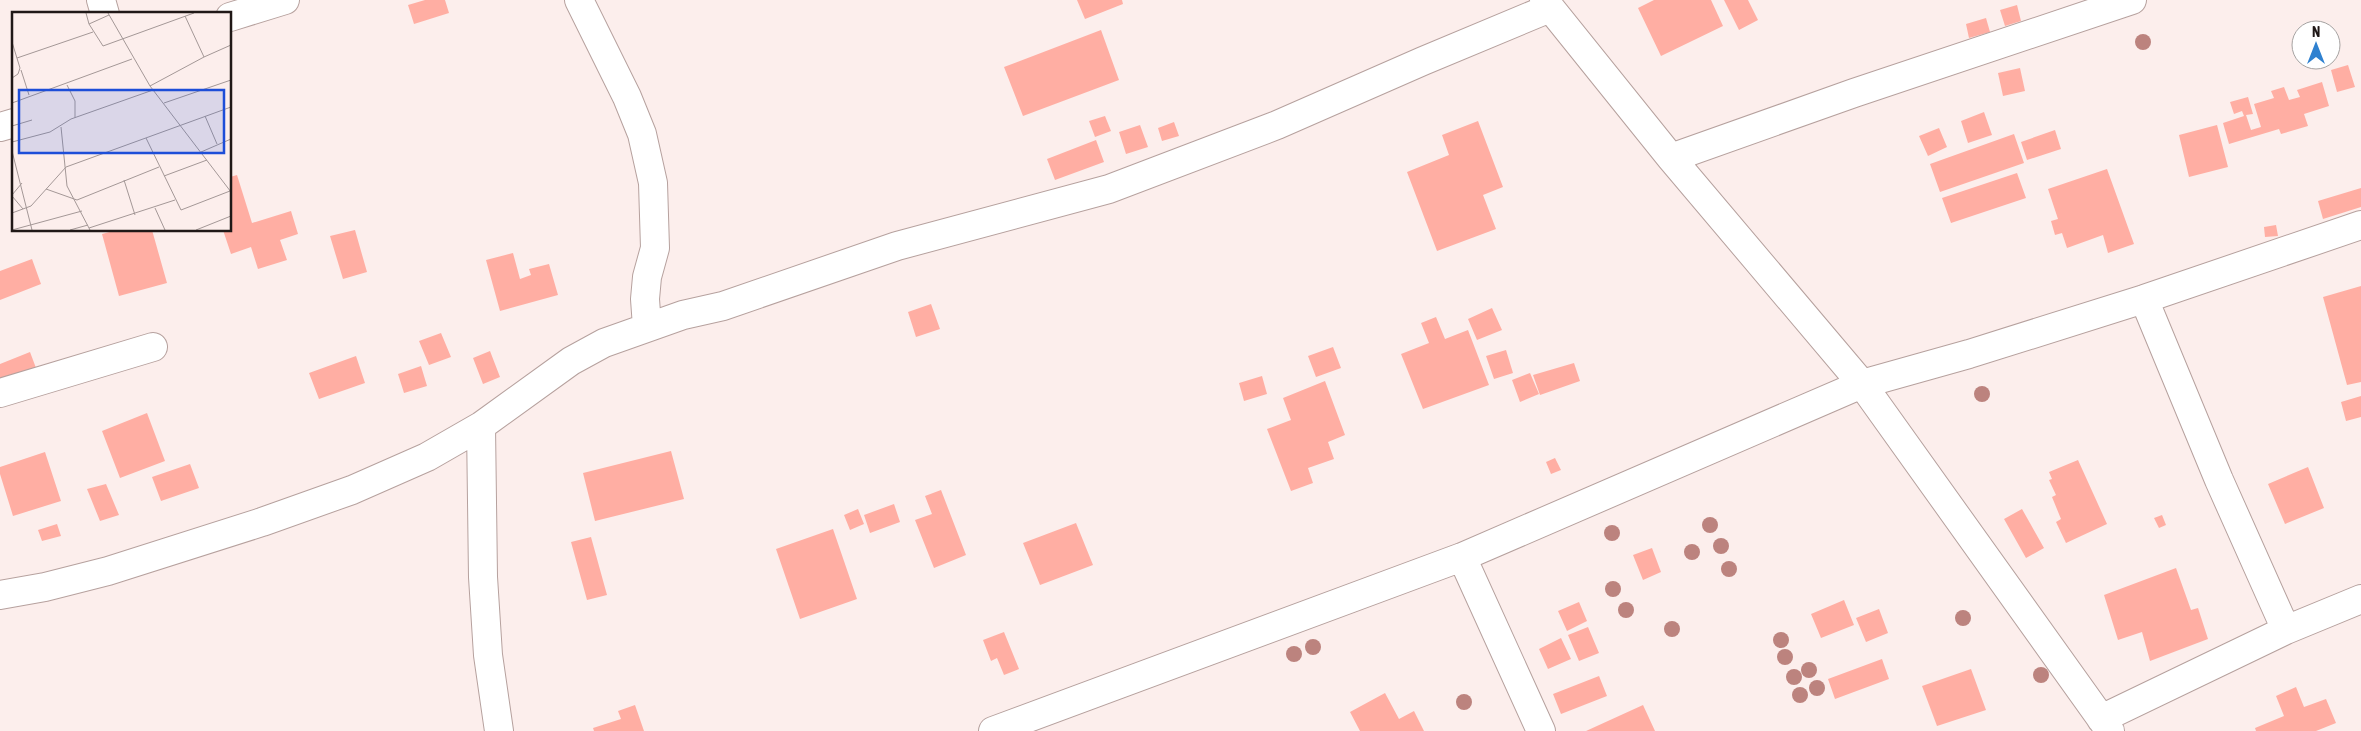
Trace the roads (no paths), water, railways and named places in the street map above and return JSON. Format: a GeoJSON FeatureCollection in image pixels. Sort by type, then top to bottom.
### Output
{"type":"FeatureCollection","features":[{"type":"Feature","properties":{"kind":"street"},"geometry":{"type":"LineString","coordinates":[[231,17],[285,0]]}},
{"type":"Feature","properties":{"kind":"street"},"geometry":{"type":"LineString","coordinates":[[579,0],[642,134],[653,183],[655,248],[647,277],[645,300],[647,327]]}},
{"type":"Feature","properties":{"kind":"street"},"geometry":{"type":"LineString","coordinates":[[1671,158],[2132,0]]}},
{"type":"Feature","properties":{"kind":"street"},"geometry":{"type":"LineString","coordinates":[[0,595],[46,588],[108,571],[262,522],[352,490],[427,457],[481,426],[571,361],[604,343],[683,314],[722,306],[897,246],[1109,190],[1277,125],[1547,4],[1671,158],[1862,384],[2105,725],[2286,630],[2358,605]]}},
{"type":"Feature","properties":{"kind":"street"},"geometry":{"type":"LineString","coordinates":[[0,128],[12,124]]}},
{"type":"Feature","properties":{"kind":"street"},"geometry":{"type":"LineString","coordinates":[[993,731],[1462,557],[1862,384],[1969,354],[2144,300],[2361,225]]}},
{"type":"Feature","properties":{"kind":"street"},"geometry":{"type":"LineString","coordinates":[[2144,300],[2219,480],[2286,630]]}},
{"type":"Feature","properties":{"kind":"street"},"geometry":{"type":"LineString","coordinates":[[0,393],[153,347]]}},
{"type":"Feature","properties":{"kind":"street"},"geometry":{"type":"LineString","coordinates":[[481,426],[483,577],[488,655],[499,731]]}},
{"type":"Feature","properties":{"kind":"street"},"geometry":{"type":"LineString","coordinates":[[1462,557],[1541,731]]}}]}
